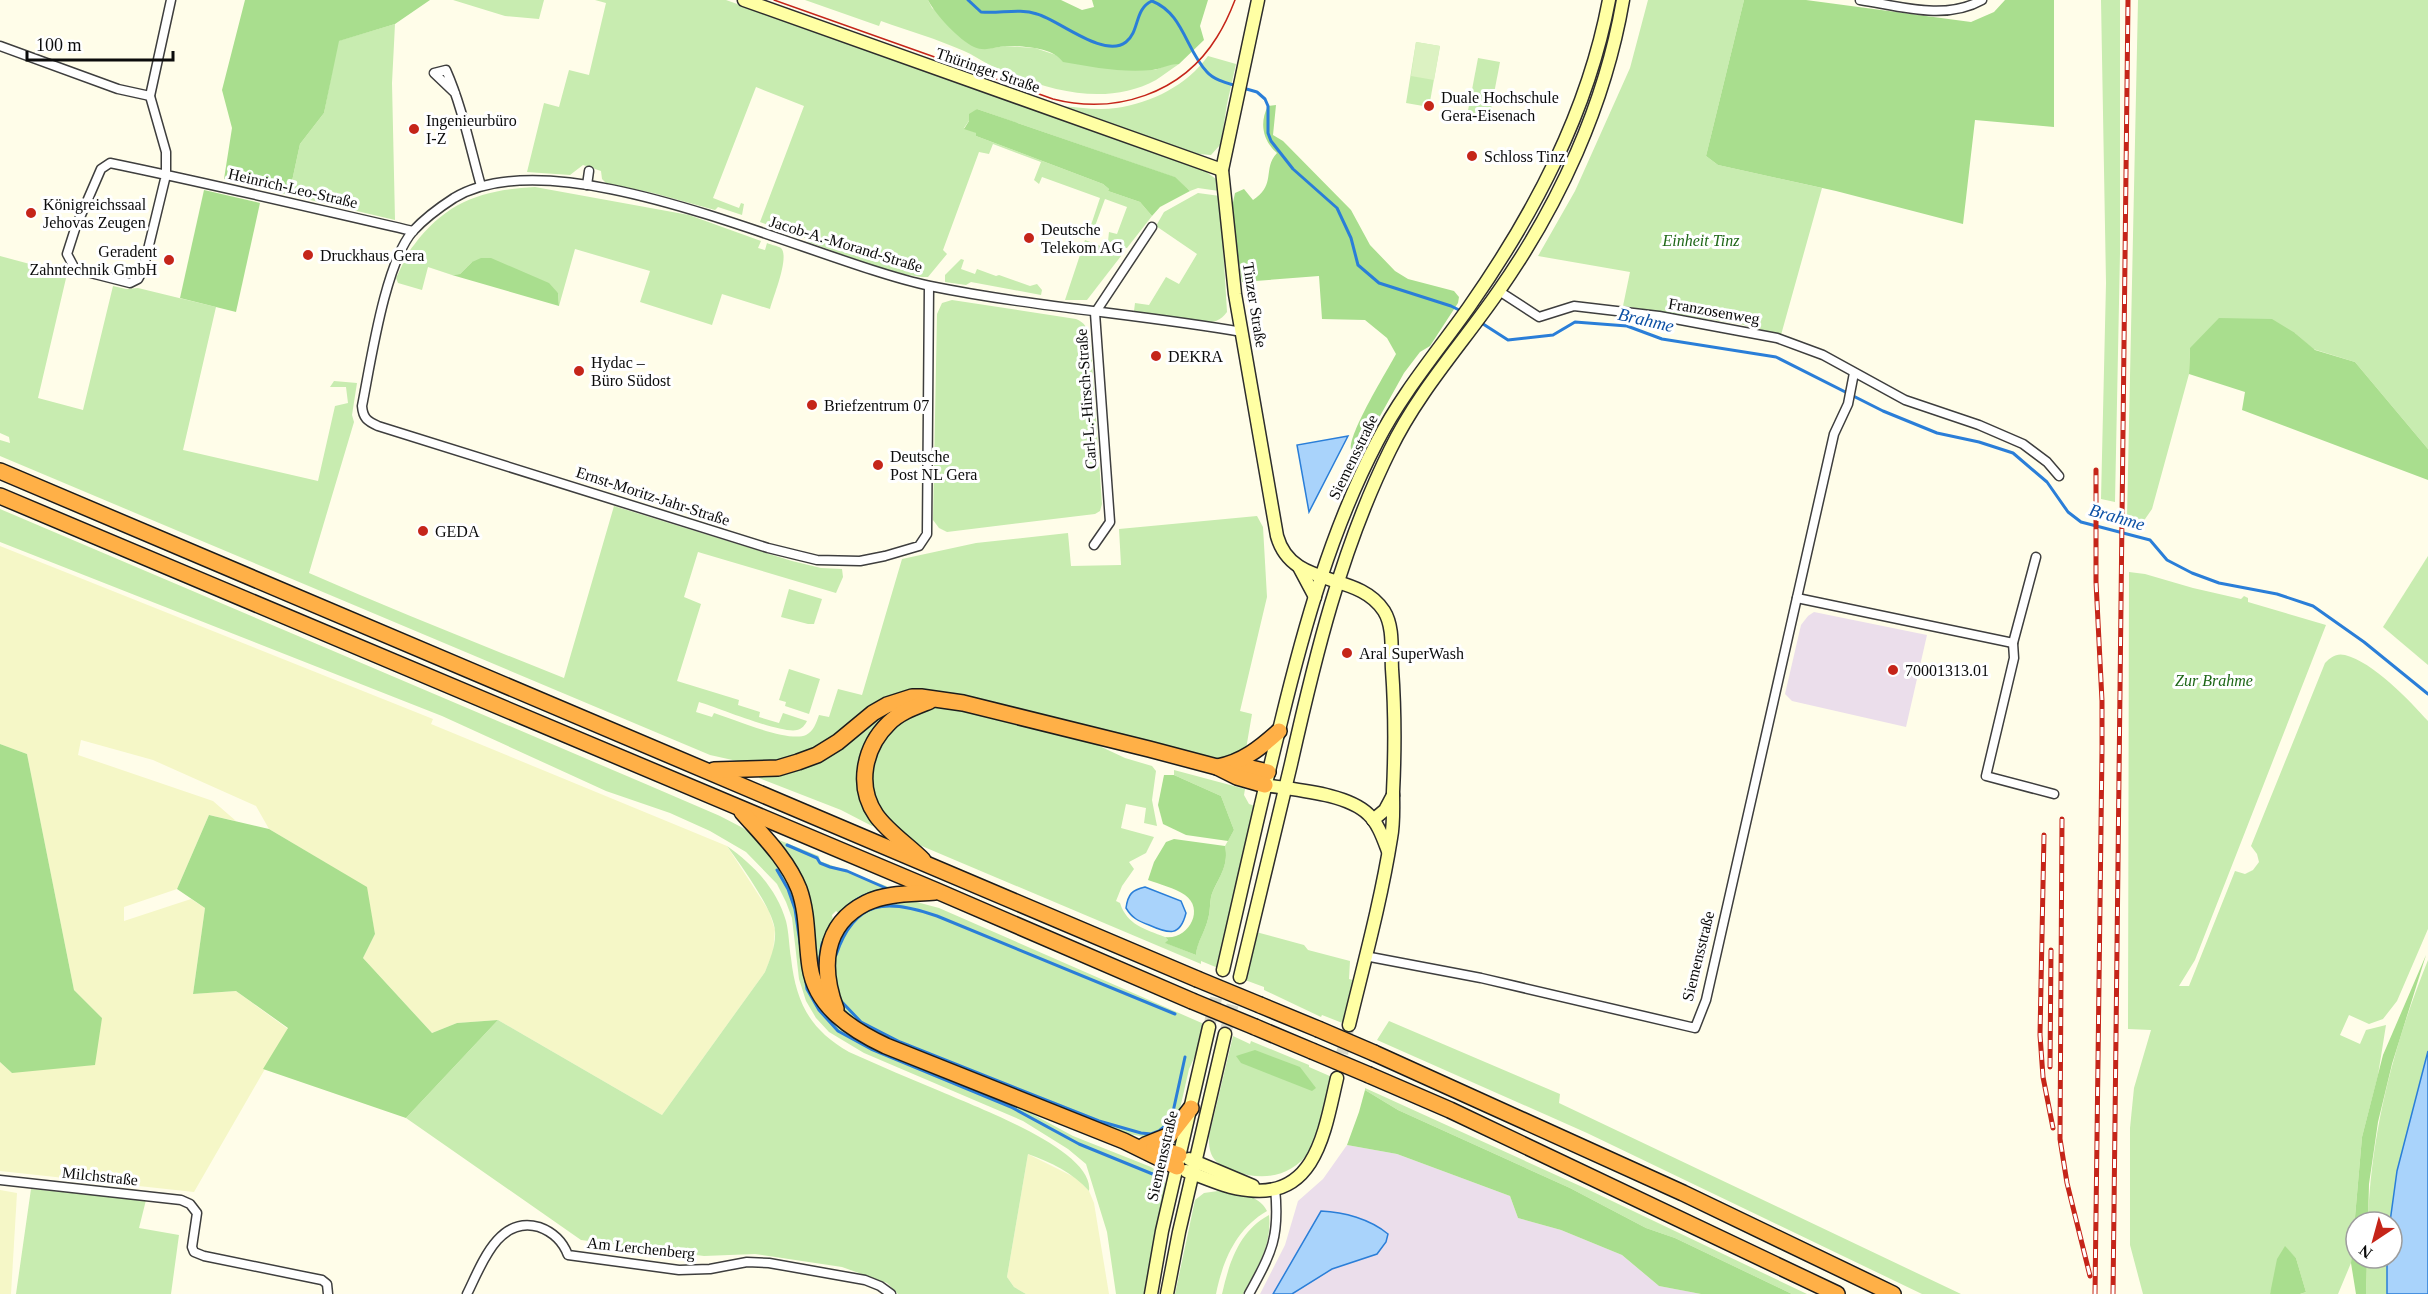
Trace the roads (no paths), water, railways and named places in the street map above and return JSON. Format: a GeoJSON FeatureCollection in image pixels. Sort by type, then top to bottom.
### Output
{"type":"FeatureCollection","features":[{"type":"Feature","properties":{"kind":"highway"},"geometry":{"type":"LineString","coordinates":[[0,471],[1374,1053],[1672,1189],[1893,1294]]}},
{"type":"Feature","properties":{"kind":"highway"},"geometry":{"type":"LineString","coordinates":[[0,496],[938,891],[1450,1110],[1837,1294]]}},
{"type":"Feature","properties":{"kind":"highway"},"geometry":{"type":"LineString","coordinates":[[706,770],[778,768],[798,762],[817,755],[838,742],[873,713],[887,705],[912,697],[963,703],[1217,767],[1237,777],[1267,778]]}},
{"type":"Feature","properties":{"kind":"highway"},"geometry":{"type":"LineString","coordinates":[[930,866],[876,815],[867,798],[864,778],[871,747],[884,728],[901,714],[934,700]]}},
{"type":"Feature","properties":{"kind":"highway"},"geometry":{"type":"LineString","coordinates":[[1217,767],[1234,764],[1252,754],[1279,730]]}},
{"type":"Feature","properties":{"kind":"highway"},"geometry":{"type":"LineString","coordinates":[[1234,764],[1267,778]]}},
{"type":"Feature","properties":{"kind":"highway"},"geometry":{"type":"LineString","coordinates":[[738,808],[780,855],[791,872],[805,909],[810,967],[814,984],[821,998],[850,1027],[886,1046],[1178,1161]]}},
{"type":"Feature","properties":{"kind":"highway"},"geometry":{"type":"LineString","coordinates":[[838,1016],[830,994],[826,967],[830,942],[838,928],[865,903],[882,898],[938,891]]}},
{"type":"Feature","properties":{"kind":"highway"},"geometry":{"type":"LineString","coordinates":[[1145,1144],[1170,1135],[1191,1108]]}},
{"type":"Feature","properties":{"kind":"highway"},"geometry":{"type":"LineString","coordinates":[[1124,1141],[1145,1144],[1178,1161]]}},
{"type":"Feature","properties":{"kind":"main road","name":"Thüringer Straße"},"geometry":{"type":"LineString","coordinates":[[744,0],[1222,170]]}},
{"type":"Feature","properties":{"kind":"main road","name":"Tinzer Straße"},"geometry":{"type":"LineString","coordinates":[[1258,0],[1222,170],[1235,294],[1277,536],[1285,555],[1299,567],[1338,581]]}},
{"type":"Feature","properties":{"kind":"main road","name":"Siemensstraße"},"geometry":{"type":"LineString","coordinates":[[1223,970],[1302,637],[1350,502],[1377,440],[1417,377],[1470,306],[1524,221],[1573,123],[1596,55],[1609,0]]}},
{"type":"Feature","properties":{"kind":"main road","name":"Siemensstraße"},"geometry":{"type":"LineString","coordinates":[[1240,977],[1312,673],[1338,581],[1371,490],[1391,448],[1428,387],[1483,314],[1539,228],[1585,134],[1610,61],[1623,0]]}},
{"type":"Feature","properties":{"kind":"main road"},"geometry":{"type":"LineString","coordinates":[[1486,282],[1499,291]]}},
{"type":"Feature","properties":{"kind":"main road"},"geometry":{"type":"LineString","coordinates":[[1299,567],[1315,597]]}},
{"type":"Feature","properties":{"kind":"main road"},"geometry":{"type":"LineString","coordinates":[[1338,581],[1376,602],[1387,618],[1390,626],[1393,710],[1393,821],[1349,1025]]}},
{"type":"Feature","properties":{"kind":"main road"},"geometry":{"type":"LineString","coordinates":[[1267,778],[1285,789],[1345,802],[1362,810],[1373,820],[1388,851]]}},
{"type":"Feature","properties":{"kind":"main road"},"geometry":{"type":"LineString","coordinates":[[1373,820],[1385,810],[1393,795]]}},
{"type":"Feature","properties":{"kind":"main road","name":"Siemensstraße"},"geometry":{"type":"LineString","coordinates":[[1151,1294],[1178,1161],[1209,1027]]}},
{"type":"Feature","properties":{"kind":"main road","name":"Siemensstraße"},"geometry":{"type":"LineString","coordinates":[[1167,1294],[1225,1034]]}},
{"type":"Feature","properties":{"kind":"main road","name":"Siemensstraße"},"geometry":{"type":"LineString","coordinates":[[1194,1167],[1239,1189],[1263,1191],[1295,1179],[1304,1173],[1319,1148],[1337,1078]]}},
{"type":"Feature","properties":{"kind":"main road"},"geometry":{"type":"LineString","coordinates":[[1178,1161],[1194,1167]]}},
{"type":"Feature","properties":{"kind":"street"},"geometry":{"type":"LineString","coordinates":[[166,175],[166,152],[150,96],[171,0]]}},
{"type":"Feature","properties":{"kind":"street"},"geometry":{"type":"LineString","coordinates":[[1860,0],[1916,9],[1953,11],[1982,0]]}},
{"type":"Feature","properties":{"kind":"street"},"geometry":{"type":"LineString","coordinates":[[0,45],[118,88],[150,96]]}},
{"type":"Feature","properties":{"kind":"street"},"geometry":{"type":"LineString","coordinates":[[455,93],[481,186]]}},
{"type":"Feature","properties":{"kind":"street","name":"Heinrich-Leo-Straße"},"geometry":{"type":"LineString","coordinates":[[166,175],[143,270],[138,279],[130,283],[75,269],[67,254],[75,229],[101,169],[110,163],[166,175],[413,231]]}},
{"type":"Feature","properties":{"kind":"street"},"geometry":{"type":"LineString","coordinates":[[587,185],[590,171]]}},
{"type":"Feature","properties":{"kind":"street","name":"Jacob-A.-Morand-Straße"},"geometry":{"type":"LineString","coordinates":[[369,422],[363,415],[362,406],[391,274],[399,253],[413,231],[434,212],[456,197],[481,186],[509,180],[532,179],[587,185],[680,206],[868,269],[929,286],[1095,313],[1242,333]]}},
{"type":"Feature","properties":{"kind":"street","name":"Carl-L.-Hirsch-Straße"},"geometry":{"type":"LineString","coordinates":[[1094,545],[1110,522],[1095,313],[1152,227]]}},
{"type":"Feature","properties":{"kind":"street","name":"Ernst-Moritz-Jahr-Straße"},"geometry":{"type":"LineString","coordinates":[[369,422],[768,548],[817,560],[860,561],[885,556],[919,546],[927,534],[929,286]]}},
{"type":"Feature","properties":{"kind":"street","name":"Franzosenweg"},"geometry":{"type":"LineString","coordinates":[[1499,291],[1539,317],[1574,306],[1736,329],[1783,340],[1823,355],[1854,377],[1905,400],[1979,425],[2022,444],[2047,462],[2059,476]]}},
{"type":"Feature","properties":{"kind":"street","name":"Siemensstraße"},"geometry":{"type":"LineString","coordinates":[[1365,956],[1481,978],[1695,1028],[1706,1000],[1834,434],[1848,404],[1854,377]]}},
{"type":"Feature","properties":{"kind":"street"},"geometry":{"type":"LineString","coordinates":[[2036,557],[2013,643],[2014,658],[1986,776],[2054,794]]}},
{"type":"Feature","properties":{"kind":"street"},"geometry":{"type":"LineString","coordinates":[[1797,598],[2013,643]]}},
{"type":"Feature","properties":{"kind":"street","name":"Milchstraße"},"geometry":{"type":"LineString","coordinates":[[0,1180],[181,1200],[195,1208],[197,1219],[192,1247],[194,1252],[322,1280],[327,1284],[328,1294]]}},
{"type":"Feature","properties":{"kind":"street"},"geometry":{"type":"LineString","coordinates":[[1249,1294],[1274,1244],[1278,1212],[1275,1188]]}},
{"type":"Feature","properties":{"kind":"street","name":"Am Lerchenberg"},"geometry":{"type":"LineString","coordinates":[[467,1294],[485,1258],[500,1238],[515,1228],[525,1226],[536,1226],[547,1230],[564,1245],[568,1255],[679,1270],[710,1269],[747,1262],[769,1263],[866,1280],[891,1294]]}},
{"type":"Feature","properties":{"kind":"water"},"geometry":{"type":"Polygon","coordinates":[[[1348,436],[1309,512],[1297,445],[1348,436]]]}},
{"type":"Feature","properties":{"kind":"water"},"geometry":{"type":"Polygon","coordinates":[[[1145,887],[1181,901],[1186,913],[1184,921],[1177,930],[1168,931],[1156,928],[1133,917],[1128,911],[1126,908],[1129,896],[1134,891],[1145,887]]]}},
{"type":"Feature","properties":{"kind":"water"},"geometry":{"type":"Polygon","coordinates":[[[2428,1051],[2428,1294],[2387,1294],[2387,1270],[2404,1270],[2404,1210],[2392,1210],[2397,1171],[2428,1051]]]}},
{"type":"Feature","properties":{"kind":"water"},"geometry":{"type":"Polygon","coordinates":[[[1321,1211],[1365,1220],[1388,1234],[1386,1242],[1377,1254],[1332,1269],[1292,1294],[1273,1294],[1321,1211]]]}},
{"type":"Feature","properties":{"kind":"waterway","name":"Brahme"},"geometry":{"type":"LineString","coordinates":[[968,0],[981,12],[1016,11],[1037,14],[1082,37],[1106,46],[1117,46],[1126,42],[1133,32],[1142,9],[1152,1],[1171,14],[1207,72],[1217,79],[1237,86]]}},
{"type":"Feature","properties":{"kind":"waterway","name":"Brahme"},"geometry":{"type":"LineString","coordinates":[[1243,88],[1257,92],[1265,99],[1268,106],[1268,133],[1271,141],[1293,169],[1337,208],[1351,238],[1358,265],[1379,283],[1461,311]]}},
{"type":"Feature","properties":{"kind":"waterway","name":"Brahme"},"geometry":{"type":"LineString","coordinates":[[1480,322],[1508,340],[1553,335],[1575,322],[1627,326],[1662,339],[1776,357],[1883,411],[1937,433],[1979,442],[2013,453],[2047,482],[2068,512],[2081,522],[2150,540],[2167,560],[2219,583],[2277,594],[2313,606],[2364,642],[2428,694]]}},
{"type":"Feature","properties":{"kind":"waterway"},"geometry":{"type":"LineString","coordinates":[[787,845],[817,858],[820,863],[847,871],[888,889]]}},
{"type":"Feature","properties":{"kind":"waterway"},"geometry":{"type":"LineString","coordinates":[[777,870],[788,889],[795,909],[807,989],[819,1010],[838,1031],[871,1049],[1011,1107],[1079,1144],[1155,1175]]}},
{"type":"Feature","properties":{"kind":"waterway"},"geometry":{"type":"LineString","coordinates":[[836,918],[857,900],[883,890]]}},
{"type":"Feature","properties":{"kind":"waterway"},"geometry":{"type":"LineString","coordinates":[[836,955],[844,936],[853,922],[863,913],[875,908],[903,907],[937,916],[1175,1014]]}},
{"type":"Feature","properties":{"kind":"waterway"},"geometry":{"type":"LineString","coordinates":[[818,970],[822,944],[832,923]]}},
{"type":"Feature","properties":{"kind":"waterway"},"geometry":{"type":"LineString","coordinates":[[840,1000],[861,1022],[900,1042],[1099,1121],[1141,1133],[1151,1134],[1159,1131],[1171,1121],[1185,1057]]}},
{"type":"Feature","properties":{"kind":"tunnel"},"geometry":{"type":"LineString","coordinates":[[1209,1027],[1223,970]]}},
{"type":"Feature","properties":{"kind":"tunnel"},"geometry":{"type":"LineString","coordinates":[[1225,1034],[1240,977]]}},
{"type":"Feature","properties":{"kind":"tunnel"},"geometry":{"type":"LineString","coordinates":[[1338,1071],[1349,1025]]}},
{"type":"Feature","properties":{"kind":"tram line"},"geometry":{"type":"LineString","coordinates":[[774,0],[1053,99],[1100,104],[1145,95],[1166,86],[1185,73],[1202,57],[1217,37],[1235,0]]}},
{"type":"Feature","properties":{"kind":"railway"},"geometry":{"type":"LineString","coordinates":[[2113,1294],[2128,0]]}},
{"type":"Feature","properties":{"kind":"railway"},"geometry":{"type":"LineString","coordinates":[[2095,1294],[2102,749],[2096,582],[2096,470]]}},
{"type":"Feature","properties":{"kind":"railway"},"geometry":{"type":"LineString","coordinates":[[2062,819],[2060,1139],[2067,1183],[2090,1276]]}},
{"type":"Feature","properties":{"kind":"railway"},"geometry":{"type":"LineString","coordinates":[[2044,835],[2040,1035],[2043,1077],[2053,1128]]}},
{"type":"Feature","properties":{"kind":"railway"},"geometry":{"type":"LineString","coordinates":[[2050,1067],[2051,950]]}},
{"type":"Feature","properties":{"kind":"place","name":"Duale Hochschule Gera-Eisenach"},"geometry":{"type":"Point","coordinates":[1429,106]}},
{"type":"Feature","properties":{"kind":"place","name":"Ingenieurbüro I-Z"},"geometry":{"type":"Point","coordinates":[414,129]}},
{"type":"Feature","properties":{"kind":"place","name":"Schloss Tinz"},"geometry":{"type":"Point","coordinates":[1472,156]}},
{"type":"Feature","properties":{"kind":"place","name":"Königreichssaal Jehovas Zeugen"},"geometry":{"type":"Point","coordinates":[31,213]}},
{"type":"Feature","properties":{"kind":"place","name":"Deutsche Telekom AG"},"geometry":{"type":"Point","coordinates":[1029,238]}},
{"type":"Feature","properties":{"kind":"place","name":"Druckhaus Gera"},"geometry":{"type":"Point","coordinates":[308,255]}},
{"type":"Feature","properties":{"kind":"place","name":"Geradent Zahntechnik GmbH"},"geometry":{"type":"Point","coordinates":[169,260]}},
{"type":"Feature","properties":{"kind":"place","name":"DEKRA"},"geometry":{"type":"Point","coordinates":[1156,356]}},
{"type":"Feature","properties":{"kind":"place","name":"Hydac – Büro Südost"},"geometry":{"type":"Point","coordinates":[579,371]}},
{"type":"Feature","properties":{"kind":"place","name":"Briefzentrum 07"},"geometry":{"type":"Point","coordinates":[812,405]}},
{"type":"Feature","properties":{"kind":"place","name":"Deutsche Post NL Gera"},"geometry":{"type":"Point","coordinates":[878,465]}},
{"type":"Feature","properties":{"kind":"place","name":"GEDA"},"geometry":{"type":"Point","coordinates":[423,531]}},
{"type":"Feature","properties":{"kind":"place","name":"Aral SuperWash"},"geometry":{"type":"Point","coordinates":[1347,653]}},
{"type":"Feature","properties":{"kind":"place","name":"70001313.01"},"geometry":{"type":"Point","coordinates":[1893,670]}},
{"type":"Feature","properties":{"kind":"park label","name":"Einheit Tinz"},"geometry":{"type":"Point","coordinates":[1701,240]}},
{"type":"Feature","properties":{"kind":"park label","name":"Zur Brahme"},"geometry":{"type":"Point","coordinates":[2214,680]}}]}
